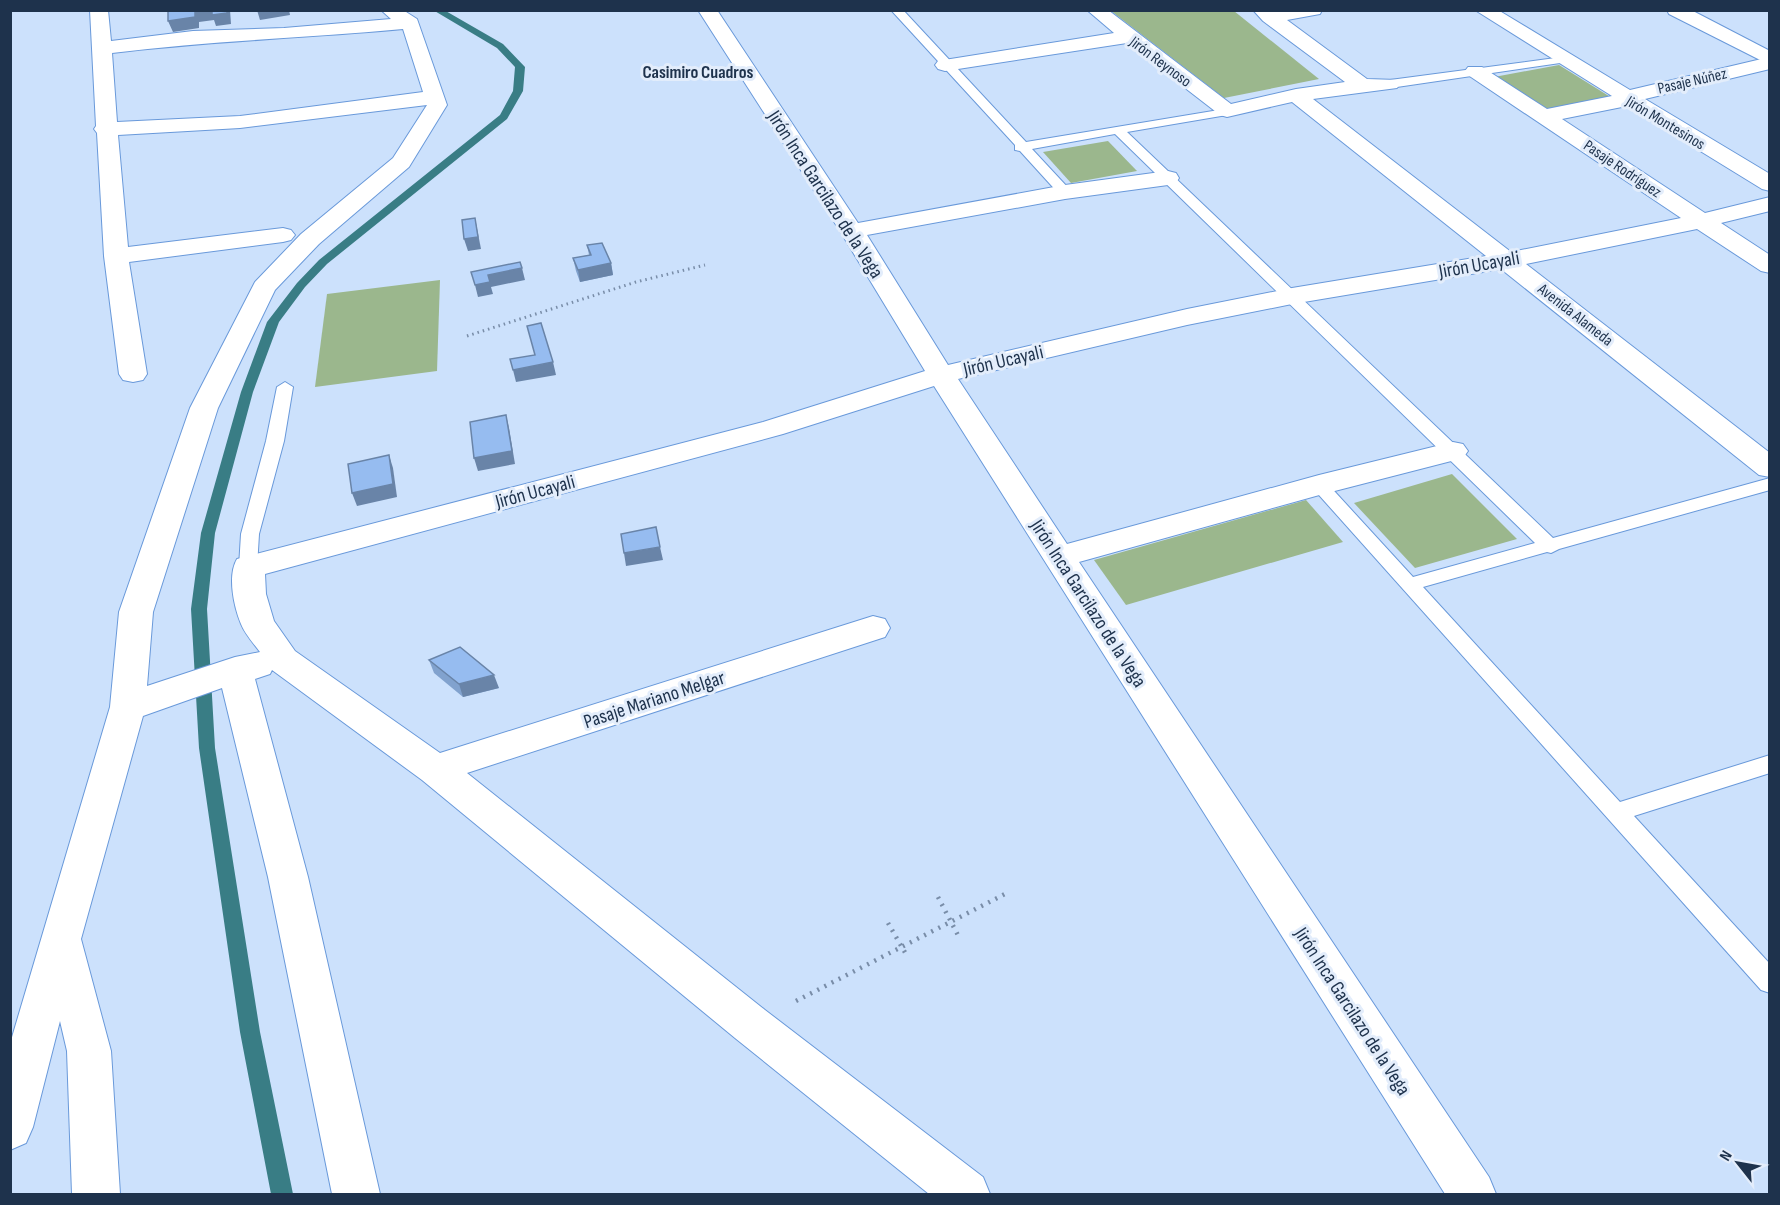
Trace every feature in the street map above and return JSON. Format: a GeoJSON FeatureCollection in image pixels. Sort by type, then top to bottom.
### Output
{"type":"FeatureCollection","features":[{"type":"Feature","properties":{"kind":"street"},"geometry":{"type":"LineString","coordinates":[[99,10],[105,129],[116,256],[133,374]]}},
{"type":"Feature","properties":{"kind":"street","name":"Jirón Inca Garcilazo de la Vega"},"geometry":{"type":"LineString","coordinates":[[707,10],[852,231],[941,375],[1472,1194]]}},
{"type":"Feature","properties":{"kind":"street","name":"Jirón Reynoso"},"geometry":{"type":"LineString","coordinates":[[1096,10],[1129,38],[1227,111]]}},
{"type":"Feature","properties":{"kind":"street"},"geometry":{"type":"LineString","coordinates":[[1266,14],[1313,10]]}},
{"type":"Feature","properties":{"kind":"street","name":"Jirón Montesinos"},"geometry":{"type":"LineString","coordinates":[[1484,10],[1770,184]]}},
{"type":"Feature","properties":{"kind":"street"},"geometry":{"type":"LineString","coordinates":[[1676,10],[1770,61]]}},
{"type":"Feature","properties":{"kind":"street"},"geometry":{"type":"LineString","coordinates":[[1266,14],[1362,85]]}},
{"type":"Feature","properties":{"kind":"street"},"geometry":{"type":"LineString","coordinates":[[10,1127],[61,937],[128,707],[136,612],[204,408],[264,287],[310,239],[401,162],[437,105],[400,17],[284,34],[193,37],[102,48]]}},
{"type":"Feature","properties":{"kind":"street"},"geometry":{"type":"LineString","coordinates":[[945,65],[1129,38]]}},
{"type":"Feature","properties":{"kind":"street","name":"Pasaje Núñez"},"geometry":{"type":"LineString","coordinates":[[1545,116],[1630,99],[1641,92],[1770,61]]}},
{"type":"Feature","properties":{"kind":"street","name":"Pasaje Rodríguez"},"geometry":{"type":"LineString","coordinates":[[1475,71],[1770,266]]}},
{"type":"Feature","properties":{"kind":"street"},"geometry":{"type":"LineString","coordinates":[[1227,111],[1296,95],[1362,85],[1390,84]]}},
{"type":"Feature","properties":{"kind":"street","name":"Avenida Alameda"},"geometry":{"type":"LineString","coordinates":[[1296,95],[1770,468]]}},
{"type":"Feature","properties":{"kind":"street"},"geometry":{"type":"LineString","coordinates":[[105,129],[240,122],[435,97]]}},
{"type":"Feature","properties":{"kind":"street"},"geometry":{"type":"LineString","coordinates":[[852,231],[1065,192],[1168,178]]}},
{"type":"Feature","properties":{"kind":"street","name":"Jirón Ucayali"},"geometry":{"type":"LineString","coordinates":[[249,567],[772,428],[941,375],[1187,317],[1292,296],[1508,260],[1700,221],[1770,204]]}},
{"type":"Feature","properties":{"kind":"street"},"geometry":{"type":"LineString","coordinates":[[116,256],[283,235]]}},
{"type":"Feature","properties":{"kind":"street"},"geometry":{"type":"LineString","coordinates":[[1059,558],[1319,485],[1453,451]]}},
{"type":"Feature","properties":{"kind":"street"},"geometry":{"type":"LineString","coordinates":[[249,567],[250,594],[258,624],[283,660],[435,769],[750,1024],[966,1194]]}},
{"type":"Feature","properties":{"kind":"street","name":"Pasaje Mariano Melgar"},"geometry":{"type":"LineString","coordinates":[[435,769],[873,628]]}},
{"type":"Feature","properties":{"kind":"street"},"geometry":{"type":"LineString","coordinates":[[128,707],[235,670],[283,660]]}},
{"type":"Feature","properties":{"kind":"street"},"geometry":{"type":"LineString","coordinates":[[235,670],[288,877],[356,1194]]}},
{"type":"Feature","properties":{"kind":"street"},"geometry":{"type":"LineString","coordinates":[[61,937],[89,1051],[96,1194]]}},
{"type":"Feature","properties":{"kind":"lane"},"geometry":{"type":"LineString","coordinates":[[896,10],[1020,147],[1065,192]]}},
{"type":"Feature","properties":{"kind":"lane"},"geometry":{"type":"LineString","coordinates":[[1390,84],[1563,60]]}},
{"type":"Feature","properties":{"kind":"lane"},"geometry":{"type":"LineString","coordinates":[[1020,147],[1227,111]]}},
{"type":"Feature","properties":{"kind":"lane"},"geometry":{"type":"LineString","coordinates":[[1119,131],[1551,547]]}},
{"type":"Feature","properties":{"kind":"lane"},"geometry":{"type":"LineString","coordinates":[[249,567],[250,534],[275,441],[285,387]]}},
{"type":"Feature","properties":{"kind":"lane"},"geometry":{"type":"LineString","coordinates":[[1411,584],[1551,547],[1770,484]]}},
{"type":"Feature","properties":{"kind":"lane"},"geometry":{"type":"LineString","coordinates":[[1319,485],[1770,982]]}},
{"type":"Feature","properties":{"kind":"lane"},"geometry":{"type":"LineString","coordinates":[[1617,812],[1770,764]]}},
{"type":"Feature","properties":{"kind":"path"},"geometry":{"type":"LineString","coordinates":[[467,336],[636,282],[705,265]]}},
{"type":"Feature","properties":{"kind":"path"},"geometry":{"type":"LineString","coordinates":[[750,1024],[1005,894]]}},
{"type":"Feature","properties":{"kind":"path"},"geometry":{"type":"LineString","coordinates":[[938,897],[960,939]]}},
{"type":"Feature","properties":{"kind":"path"},"geometry":{"type":"LineString","coordinates":[[888,923],[907,956]]}},
{"type":"Feature","properties":{"kind":"green space"},"geometry":{"type":"Polygon","coordinates":[[[1111,11],[1234,11],[1319,79],[1224,98],[1111,11]]]}},
{"type":"Feature","properties":{"kind":"green space"},"geometry":{"type":"Polygon","coordinates":[[[1559,65],[1612,98],[1546,110],[1494,77],[1559,65]]]}},
{"type":"Feature","properties":{"kind":"green space"},"geometry":{"type":"Polygon","coordinates":[[[1108,141],[1137,171],[1071,183],[1043,152],[1108,141]]]}},
{"type":"Feature","properties":{"kind":"green space"},"geometry":{"type":"Polygon","coordinates":[[[440,280],[437,371],[315,387],[327,294],[440,280]]]}},
{"type":"Feature","properties":{"kind":"green space"},"geometry":{"type":"Polygon","coordinates":[[[1452,474],[1517,539],[1415,568],[1354,503],[1452,474]]]}},
{"type":"Feature","properties":{"kind":"green space"},"geometry":{"type":"Polygon","coordinates":[[[1306,500],[1343,542],[1126,605],[1094,560],[1306,500]]]}},
{"type":"Feature","properties":{"kind":"building"},"geometry":{"type":"Polygon","coordinates":[[[168,10],[201,10],[195,11],[195,17],[168,21],[168,10]]]}},
{"type":"Feature","properties":{"kind":"building"},"geometry":{"type":"Polygon","coordinates":[[[212,10],[227,10],[227,13],[212,15],[212,10]]]}},
{"type":"Feature","properties":{"kind":"building"},"geometry":{"type":"Polygon","coordinates":[[[475,218],[478,237],[464,239],[462,220],[475,218]]]}},
{"type":"Feature","properties":{"kind":"building"},"geometry":{"type":"Polygon","coordinates":[[[602,243],[611,263],[578,270],[573,258],[591,255],[587,245],[602,243]]]}},
{"type":"Feature","properties":{"kind":"building"},"geometry":{"type":"Polygon","coordinates":[[[520,262],[522,268],[488,275],[490,282],[475,285],[471,272],[520,262]]]}},
{"type":"Feature","properties":{"kind":"building"},"geometry":{"type":"Polygon","coordinates":[[[541,323],[553,362],[513,370],[510,359],[535,355],[527,326],[541,323]]]}},
{"type":"Feature","properties":{"kind":"building"},"geometry":{"type":"Polygon","coordinates":[[[506,415],[512,451],[474,458],[470,422],[506,415]]]}},
{"type":"Feature","properties":{"kind":"building"},"geometry":{"type":"Polygon","coordinates":[[[389,455],[393,484],[352,493],[348,464],[389,455]]]}},
{"type":"Feature","properties":{"kind":"building"},"geometry":{"type":"Polygon","coordinates":[[[656,527],[660,547],[624,553],[621,534],[656,527]]]}},
{"type":"Feature","properties":{"kind":"building"},"geometry":{"type":"Polygon","coordinates":[[[460,647],[494,675],[459,684],[429,660],[460,647]]]}},
{"type":"Feature","properties":{"kind":"waterway"},"geometry":{"type":"LineString","coordinates":[[282,1194],[250,1032],[207,748],[199,609],[208,533],[247,392],[273,322],[301,285],[323,262],[504,117],[518,91],[520,67],[500,46],[437,10]]}},
{"type":"Feature","properties":{"kind":"district","name":"Casimiro Cuadros"},"geometry":{"type":"Point","coordinates":[698,72]}}]}
